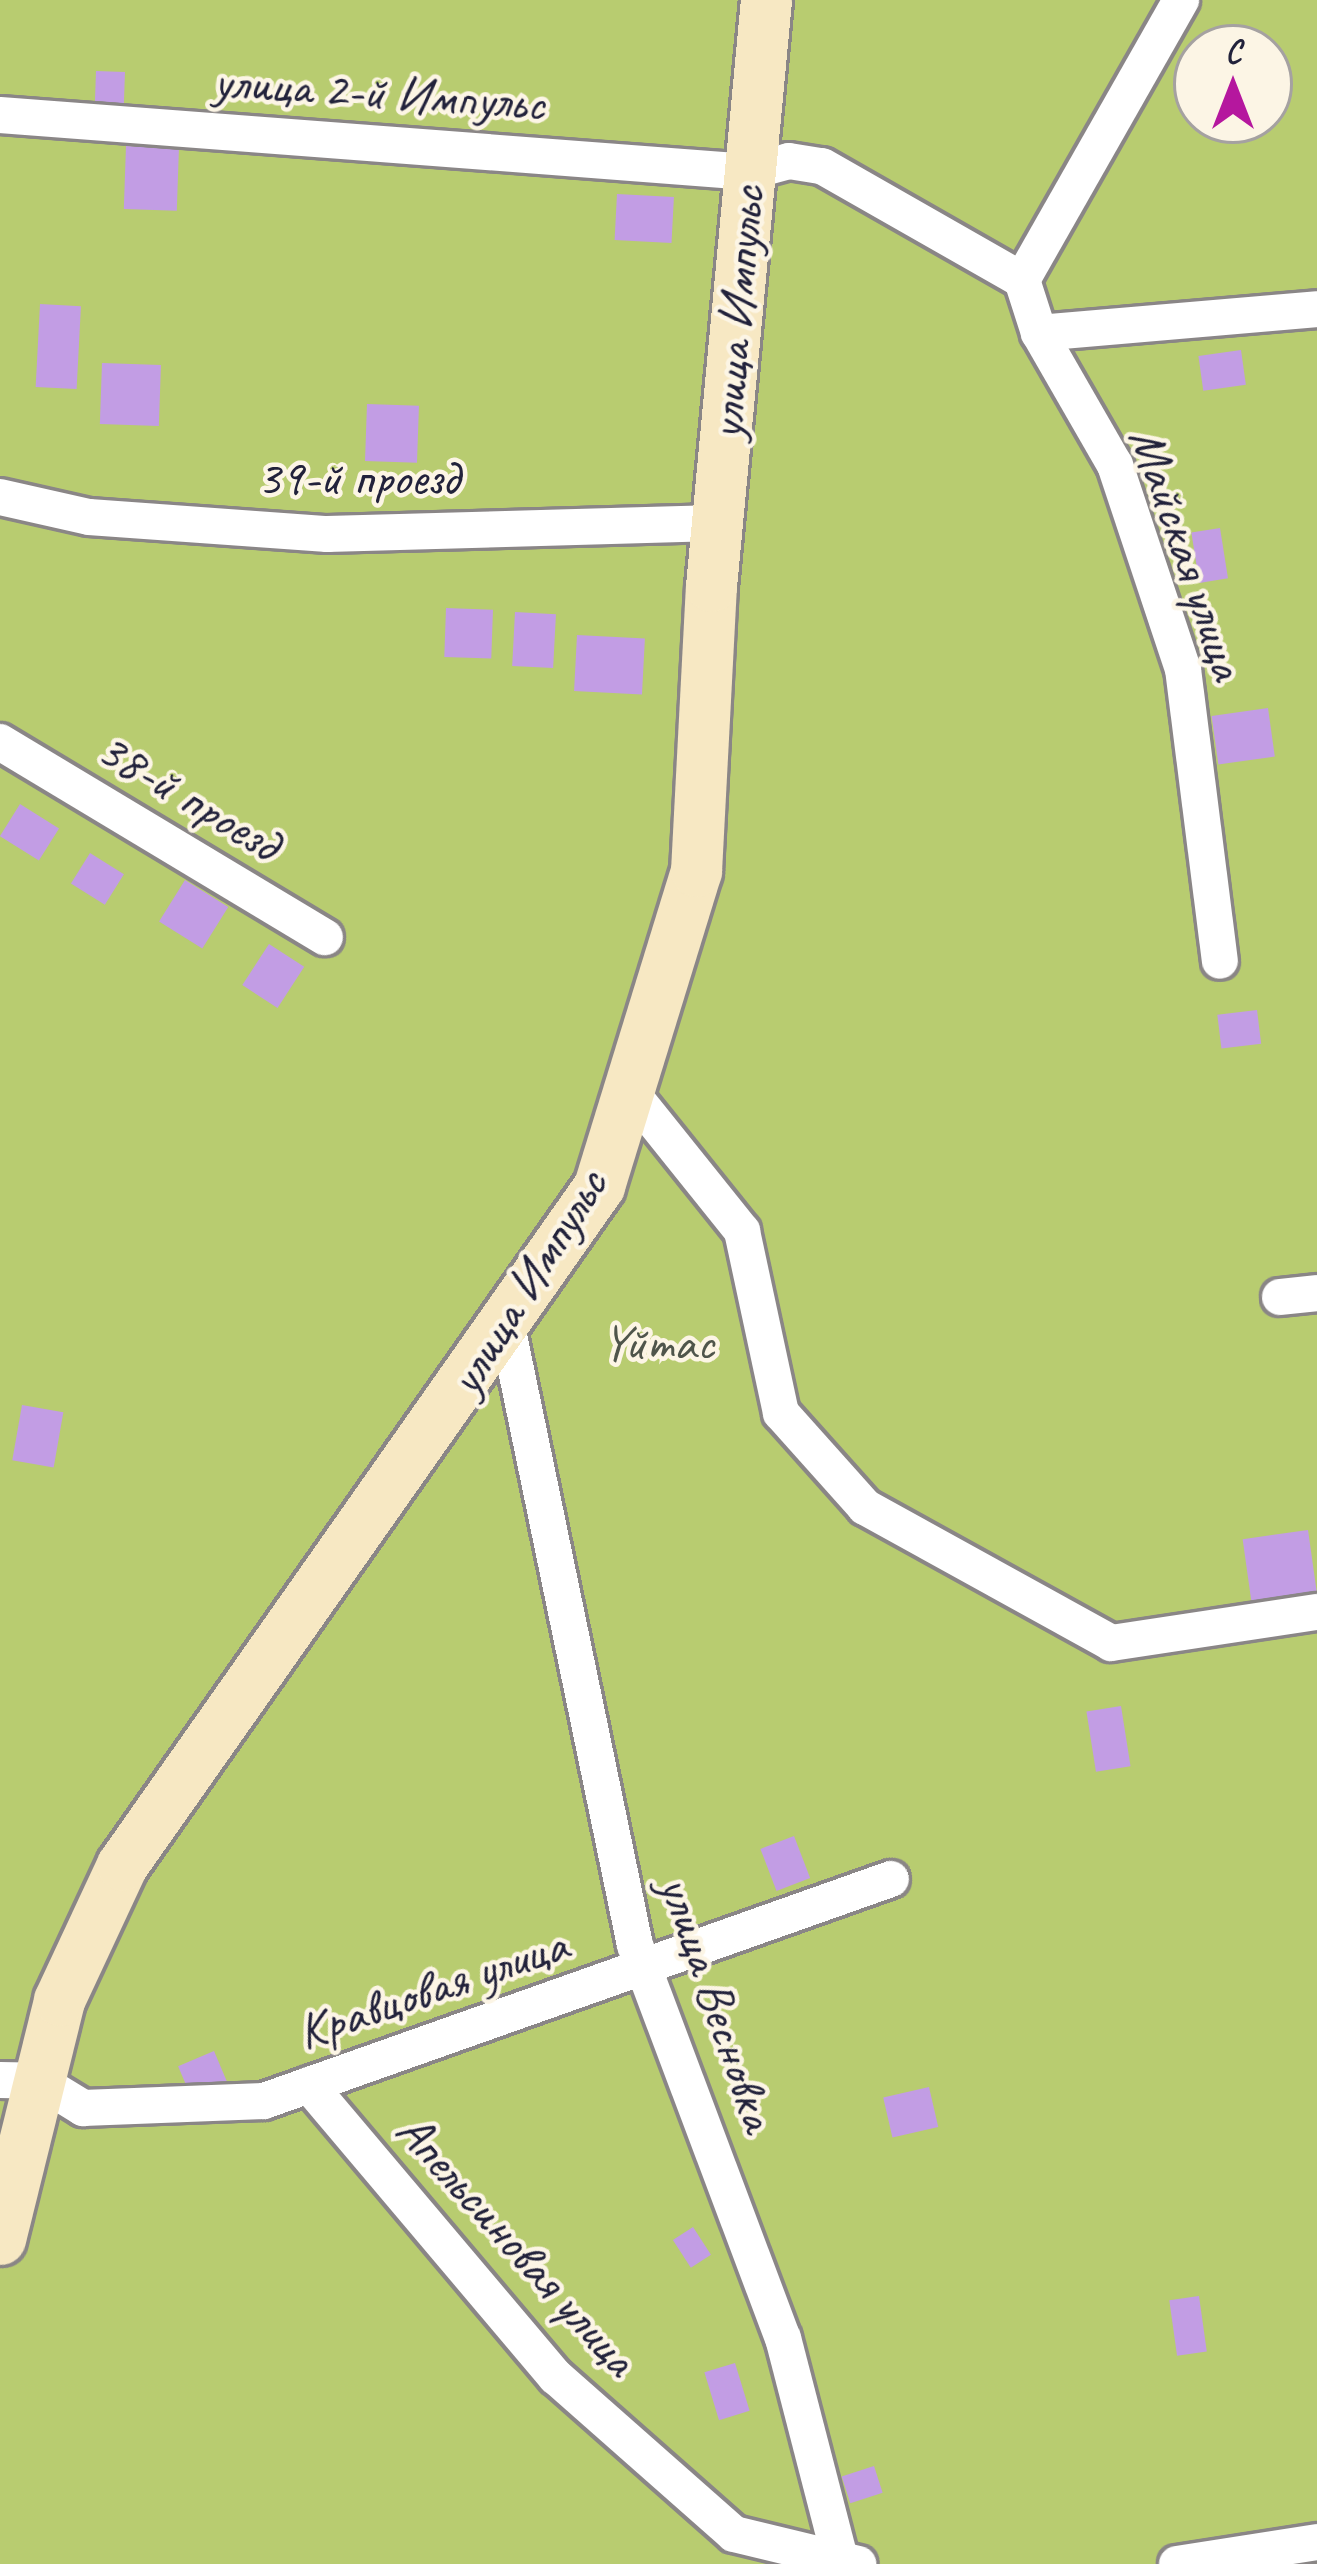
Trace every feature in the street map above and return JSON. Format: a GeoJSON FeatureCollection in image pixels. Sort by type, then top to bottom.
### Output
{"type":"FeatureCollection","features":[{"type":"Feature","properties":{"kind":"street","name":"улица Импульс"},"geometry":{"type":"LineString","coordinates":[[0,2239],[20,2080],[122,1865],[507,1326],[599,1186],[696,871],[717,523],[766,0]]}},
{"type":"Feature","properties":{"kind":"street"},"geometry":{"type":"LineString","coordinates":[[1022,280],[1181,0]]}},
{"type":"Feature","properties":{"kind":"street","name":"улица 2-й Импульс"},"geometry":{"type":"LineString","coordinates":[[0,115],[749,172],[789,160],[822,166],[1022,280]]}},
{"type":"Feature","properties":{"kind":"street","name":"Майская улица"},"geometry":{"type":"LineString","coordinates":[[1022,280],[1040,333],[1115,465],[1183,669],[1220,962]]}},
{"type":"Feature","properties":{"kind":"street"},"geometry":{"type":"LineString","coordinates":[[1040,333],[1317,309]]}},
{"type":"Feature","properties":{"kind":"street","name":"39-й проезд"},"geometry":{"type":"LineString","coordinates":[[0,497],[88,517],[327,534],[717,523]]}},
{"type":"Feature","properties":{"kind":"street","name":"38-й проезд"},"geometry":{"type":"LineString","coordinates":[[0,742],[325,937]]}},
{"type":"Feature","properties":{"kind":"street"},"geometry":{"type":"LineString","coordinates":[[629,1090],[742,1231],[781,1413],[865,1507],[1111,1642],[1317,1612]]}},
{"type":"Feature","properties":{"kind":"street"},"geometry":{"type":"LineString","coordinates":[[1280,1297],[1317,1293]]}},
{"type":"Feature","properties":{"kind":"street","name":"улица Весновка"},"geometry":{"type":"LineString","coordinates":[[507,1326],[644,1967],[783,2338],[850,2563]]}},
{"type":"Feature","properties":{"kind":"street","name":"Кравцовая улица"},"geometry":{"type":"LineString","coordinates":[[20,2080],[82,2108],[265,2101],[890,1879]]}},
{"type":"Feature","properties":{"kind":"street","name":"Апельсиновая улица"},"geometry":{"type":"LineString","coordinates":[[310,2085],[556,2378],[734,2534],[850,2563]]}},
{"type":"Feature","properties":{"kind":"street"},"geometry":{"type":"LineString","coordinates":[[1178,2564],[1317,2542]]}},
{"type":"Feature","properties":{"kind":"green space","name":"Үйтас"},"geometry":{"type":"Polygon","coordinates":[[[0,0],[1317,0],[1317,2564],[0,2564],[0,0]]]}},
{"type":"Feature","properties":{"kind":"building"},"geometry":{"type":"Polygon","coordinates":[[[96,71],[125,72],[124,107],[95,106],[96,71]]]}},
{"type":"Feature","properties":{"kind":"building"},"geometry":{"type":"Polygon","coordinates":[[[126,146],[179,148],[177,211],[124,209],[126,146]]]}},
{"type":"Feature","properties":{"kind":"building"},"geometry":{"type":"Polygon","coordinates":[[[617,194],[674,197],[672,243],[615,240],[617,194]]]}},
{"type":"Feature","properties":{"kind":"building"},"geometry":{"type":"Polygon","coordinates":[[[40,304],[81,306],[77,389],[36,387],[40,304]]]}},
{"type":"Feature","properties":{"kind":"building"},"geometry":{"type":"Polygon","coordinates":[[[1241,350],[1246,385],[1203,391],[1198,356],[1241,350]]]}},
{"type":"Feature","properties":{"kind":"building"},"geometry":{"type":"Polygon","coordinates":[[[102,363],[161,365],[159,426],[100,424],[102,363]]]}},
{"type":"Feature","properties":{"kind":"building"},"geometry":{"type":"Polygon","coordinates":[[[367,404],[419,406],[417,463],[365,461],[367,404]]]}},
{"type":"Feature","properties":{"kind":"building"},"geometry":{"type":"Polygon","coordinates":[[[1220,528],[1228,578],[1199,583],[1191,533],[1220,528]]]}},
{"type":"Feature","properties":{"kind":"building"},"geometry":{"type":"Polygon","coordinates":[[[446,608],[493,610],[491,659],[444,657],[446,608]]]}},
{"type":"Feature","properties":{"kind":"building"},"geometry":{"type":"Polygon","coordinates":[[[515,612],[556,614],[553,668],[512,666],[515,612]]]}},
{"type":"Feature","properties":{"kind":"building"},"geometry":{"type":"Polygon","coordinates":[[[577,635],[645,639],[642,694],[574,691],[577,635]]]}},
{"type":"Feature","properties":{"kind":"building"},"geometry":{"type":"Polygon","coordinates":[[[1268,708],[1275,757],[1218,764],[1212,716],[1268,708]]]}},
{"type":"Feature","properties":{"kind":"building"},"geometry":{"type":"Polygon","coordinates":[[[20,804],[59,828],[39,861],[0,836],[20,804]]]}},
{"type":"Feature","properties":{"kind":"building"},"geometry":{"type":"Polygon","coordinates":[[[90,853],[124,874],[105,905],[71,884],[90,853]]]}},
{"type":"Feature","properties":{"kind":"building"},"geometry":{"type":"Polygon","coordinates":[[[185,880],[228,907],[202,949],[159,922],[185,880]]]}},
{"type":"Feature","properties":{"kind":"building"},"geometry":{"type":"Polygon","coordinates":[[[269,944],[304,967],[278,1008],[242,985],[269,944]]]}},
{"type":"Feature","properties":{"kind":"building"},"geometry":{"type":"Polygon","coordinates":[[[1257,1010],[1261,1044],[1221,1049],[1217,1015],[1257,1010]]]}},
{"type":"Feature","properties":{"kind":"building"},"geometry":{"type":"Polygon","coordinates":[[[22,1405],[63,1412],[54,1467],[12,1460],[22,1405]]]}},
{"type":"Feature","properties":{"kind":"building"},"geometry":{"type":"Polygon","coordinates":[[[1308,1530],[1317,1596],[1252,1606],[1243,1539],[1308,1530]]]}},
{"type":"Feature","properties":{"kind":"building"},"geometry":{"type":"Polygon","coordinates":[[[1121,1706],[1131,1766],[1096,1772],[1086,1711],[1121,1706]]]}},
{"type":"Feature","properties":{"kind":"building"},"geometry":{"type":"Polygon","coordinates":[[[794,1836],[810,1878],[777,1891],[760,1849],[794,1836]]]}},
{"type":"Feature","properties":{"kind":"building"},"geometry":{"type":"Polygon","coordinates":[[[214,2051],[227,2081],[191,2097],[178,2066],[214,2051]]]}},
{"type":"Feature","properties":{"kind":"building"},"geometry":{"type":"Polygon","coordinates":[[[929,2087],[938,2127],[892,2138],[883,2098],[929,2087]]]}},
{"type":"Feature","properties":{"kind":"building"},"geometry":{"type":"Polygon","coordinates":[[[693,2227],[711,2255],[691,2268],[673,2240],[693,2227]]]}},
{"type":"Feature","properties":{"kind":"building"},"geometry":{"type":"Polygon","coordinates":[[[1199,2296],[1207,2351],[1177,2356],[1169,2300],[1199,2296]]]}},
{"type":"Feature","properties":{"kind":"building"},"geometry":{"type":"Polygon","coordinates":[[[735,2363],[750,2411],[719,2420],[704,2372],[735,2363]]]}},
{"type":"Feature","properties":{"kind":"building"},"geometry":{"type":"Polygon","coordinates":[[[874,2466],[883,2493],[850,2503],[842,2477],[874,2466]]]}}]}
